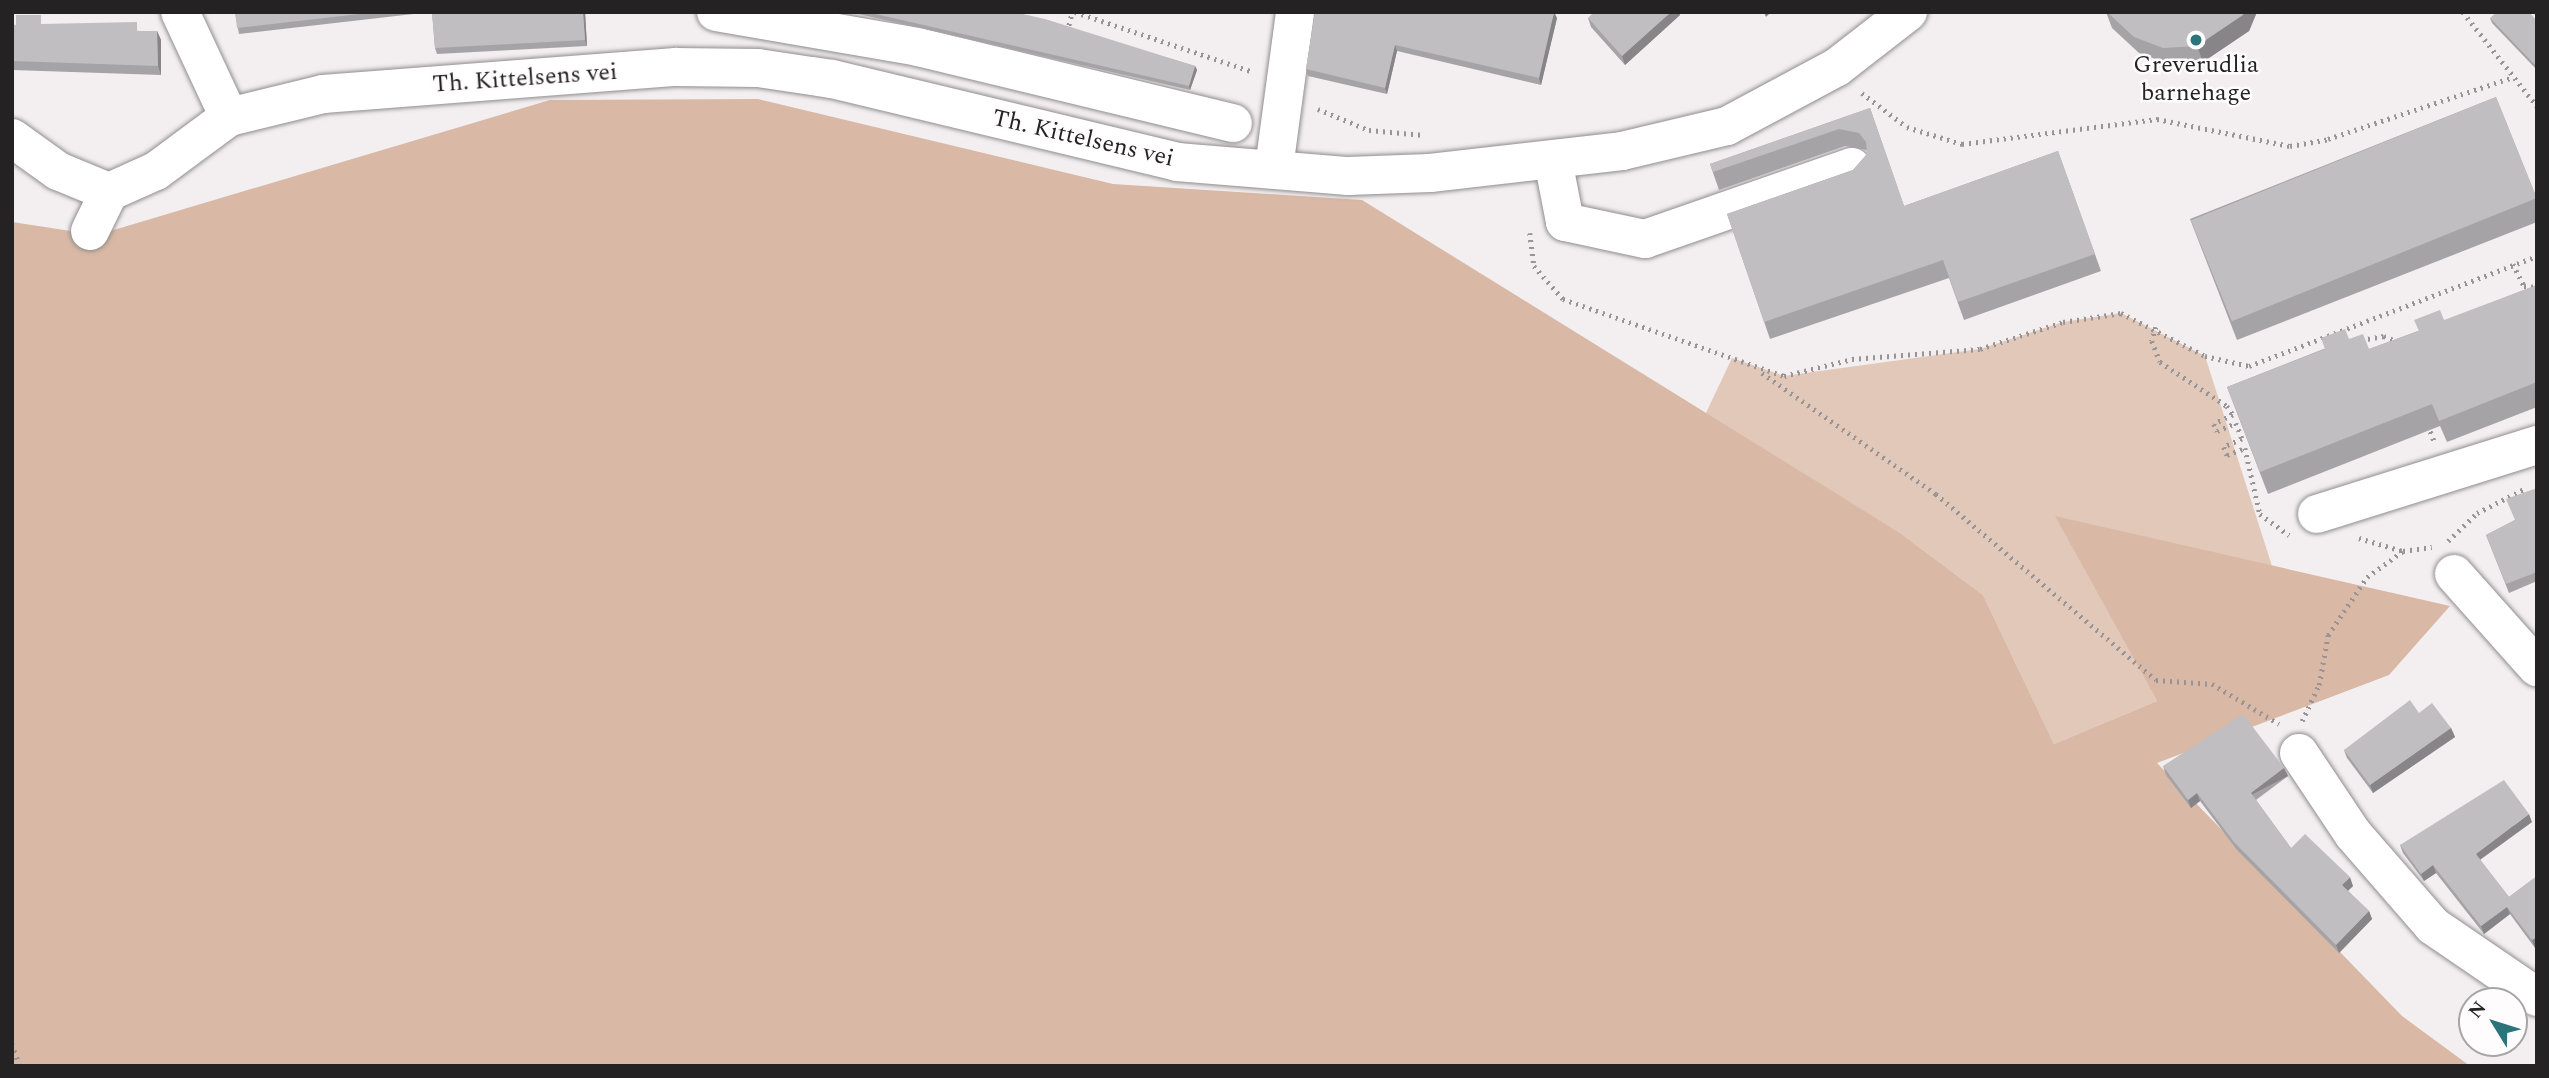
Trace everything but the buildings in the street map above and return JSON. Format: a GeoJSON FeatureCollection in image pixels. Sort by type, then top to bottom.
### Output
{"type":"FeatureCollection","features":[{"type":"Feature","properties":{"kind":"street"},"geometry":{"type":"LineString","coordinates":[[180,12],[229,117]]}},
{"type":"Feature","properties":{"kind":"street"},"geometry":{"type":"LineString","coordinates":[[716,12],[764,18],[918,47],[1037,81],[1233,122]]}},
{"type":"Feature","properties":{"kind":"street"},"geometry":{"type":"LineString","coordinates":[[1274,168],[1295,12]]}},
{"type":"Feature","properties":{"kind":"street","name":"Th. Kittelsens vei"},"geometry":{"type":"LineString","coordinates":[[109,192],[156,171],[229,117],[323,94],[676,67],[758,68],[832,79],[1177,162],[1348,176],[1553,160],[1714,130],[1837,67],[1908,12]]}},
{"type":"Feature","properties":{"kind":"street"},"geometry":{"type":"LineString","coordinates":[[758,68],[764,18]]}},
{"type":"Feature","properties":{"kind":"street"},"geometry":{"type":"LineString","coordinates":[[1029,128],[1037,81]]}},
{"type":"Feature","properties":{"kind":"street"},"geometry":{"type":"LineString","coordinates":[[12,138],[58,171],[109,192],[90,232]]}},
{"type":"Feature","properties":{"kind":"street"},"geometry":{"type":"LineString","coordinates":[[1553,160],[1565,222],[1645,239],[1852,167]]}},
{"type":"Feature","properties":{"kind":"street"},"geometry":{"type":"LineString","coordinates":[[2317,514],[2537,445]]}},
{"type":"Feature","properties":{"kind":"street"},"geometry":{"type":"LineString","coordinates":[[2450,560],[2537,667]]}},
{"type":"Feature","properties":{"kind":"street"},"geometry":{"type":"LineString","coordinates":[[2296,745],[2353,834],[2433,926],[2537,997]]}},
{"type":"Feature","properties":{"kind":"path"},"geometry":{"type":"LineString","coordinates":[[1069,22],[1072,12]]}},
{"type":"Feature","properties":{"kind":"path"},"geometry":{"type":"LineString","coordinates":[[2463,12],[2537,106]]}},
{"type":"Feature","properties":{"kind":"path"},"geometry":{"type":"LineString","coordinates":[[1837,67],[1907,127],[1962,144],[2157,119],[2290,146],[2329,139],[2513,77]]}},
{"type":"Feature","properties":{"kind":"path"},"geometry":{"type":"LineString","coordinates":[[1530,218],[1534,266],[1563,299],[1760,371],[1784,376],[1852,359],[1980,349],[2063,322],[2121,313],[2156,327],[2205,356],[2249,366],[2341,328],[2537,257]]}},
{"type":"Feature","properties":{"kind":"path"},"geometry":{"type":"LineString","coordinates":[[2513,264],[2524,286],[2537,286]]}},
{"type":"Feature","properties":{"kind":"path"},"geometry":{"type":"LineString","coordinates":[[2156,327],[2152,341],[2160,362],[2227,406],[2233,415],[2214,424],[2217,431],[2236,423],[2242,439],[2224,447],[2227,455],[2242,449]]}},
{"type":"Feature","properties":{"kind":"path"},"geometry":{"type":"LineString","coordinates":[[2341,328],[2348,340],[2392,337],[2406,352]]}},
{"type":"Feature","properties":{"kind":"path"},"geometry":{"type":"LineString","coordinates":[[1760,371],[1936,494],[2156,680],[2212,684],[2296,745],[2319,685],[2328,635],[2367,577],[2403,551]]}},
{"type":"Feature","properties":{"kind":"path"},"geometry":{"type":"LineString","coordinates":[[2423,413],[2431,433]]}},
{"type":"Feature","properties":{"kind":"path"},"geometry":{"type":"LineString","coordinates":[[2360,538],[2403,551],[2450,560],[2477,513],[2537,484]]}},
{"type":"Feature","properties":{"kind":"path"},"geometry":{"type":"LineString","coordinates":[[12,1044],[20,1066]]}},
{"type":"Feature","properties":{"kind":"shaded area"},"geometry":{"type":"Polygon","coordinates":[[[758,99],[1113,184],[1362,200],[1900,533],[1983,595],[2054,744],[2157,701],[2055,516],[2450,606],[2389,675],[2157,763],[2402,1016],[2470,1066],[12,1066],[12,222],[97,235],[550,100],[758,99]]]}},
{"type":"Feature","properties":{"kind":"shaded area"},"geometry":{"type":"Polygon","coordinates":[[[2121,313],[2205,356],[2272,566],[2056,517],[2157,701],[2054,744],[1983,595],[1900,533],[1705,415],[1732,358],[1784,376],[1980,349],[2063,322],[2121,313]]]}},
{"type":"Feature","properties":{"kind":"place","name":"Greverudlia barnehage"},"geometry":{"type":"Point","coordinates":[2196,40]}}]}
